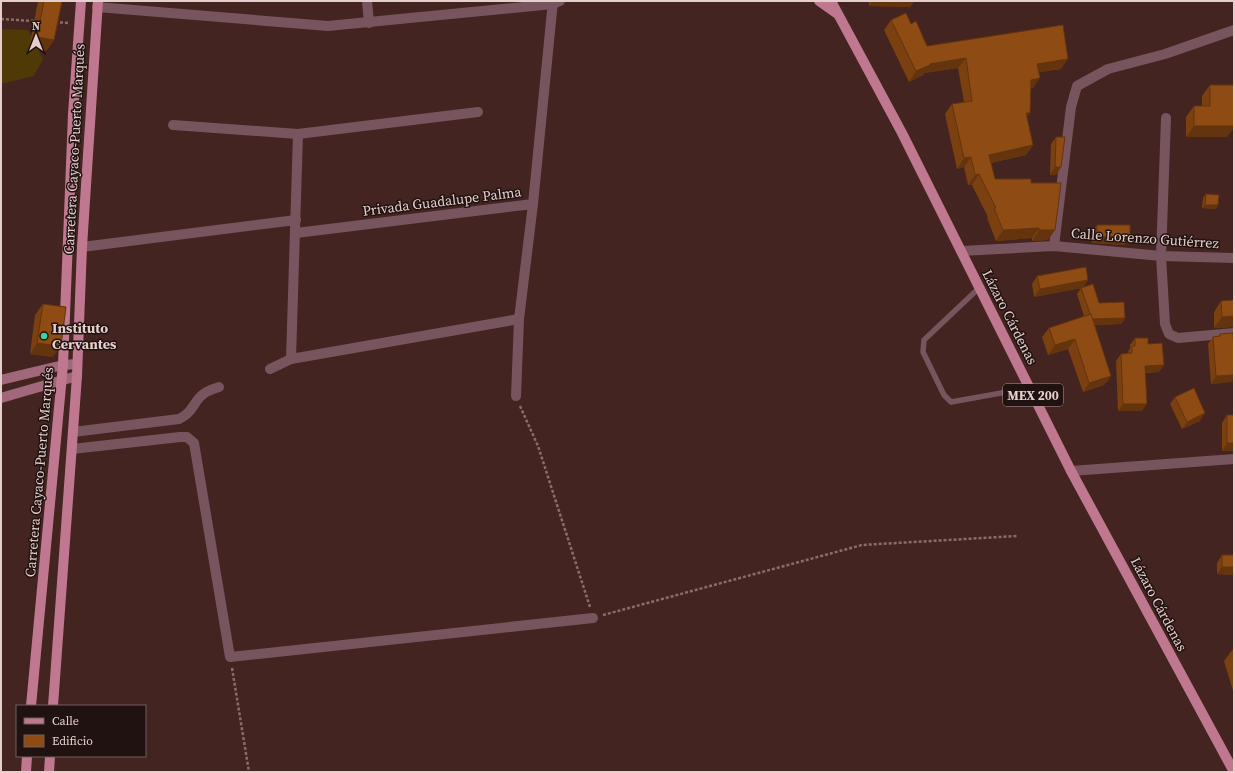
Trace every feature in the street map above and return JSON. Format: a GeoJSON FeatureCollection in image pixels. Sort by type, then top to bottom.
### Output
{"type":"FeatureCollection","features":[{"type":"Feature","properties":{"kind":"main road","name":"Carretera Cayaco-Puerto Marqués"},"geometry":{"type":"LineString","coordinates":[[31,705],[63,365],[73,114],[81,1]]}},
{"type":"Feature","properties":{"kind":"main road","name":"MEX 200"},"geometry":{"type":"LineString","coordinates":[[820,1],[838,14]]}},
{"type":"Feature","properties":{"kind":"main road","name":"Lázaro Cárdenas"},"geometry":{"type":"LineString","coordinates":[[831,1],[902,133],[1071,471],[1234,772]]}},
{"type":"Feature","properties":{"kind":"main road"},"geometry":{"type":"LineString","coordinates":[[838,14],[839,1]]}},
{"type":"Feature","properties":{"kind":"main road","name":"Carretera Cayaco-Puerto Marqués"},"geometry":{"type":"LineString","coordinates":[[53,705],[74,432],[82,247],[97,4]]}},
{"type":"Feature","properties":{"kind":"main road"},"geometry":{"type":"LineString","coordinates":[[1,380],[63,365],[77,364]]}},
{"type":"Feature","properties":{"kind":"main road"},"geometry":{"type":"LineString","coordinates":[[1,398],[23,393],[77,376]]}},
{"type":"Feature","properties":{"kind":"main road"},"geometry":{"type":"LineString","coordinates":[[26,772],[27,757]]}},
{"type":"Feature","properties":{"kind":"main road"},"geometry":{"type":"LineString","coordinates":[[49,772],[50,757]]}},
{"type":"Feature","properties":{"kind":"street"},"geometry":{"type":"LineString","coordinates":[[367,1],[370,23]]}},
{"type":"Feature","properties":{"kind":"street"},"geometry":{"type":"LineString","coordinates":[[97,4],[328,26],[370,23],[555,2]]}},
{"type":"Feature","properties":{"kind":"street","name":"Privada Guadalupe Palma"},"geometry":{"type":"LineString","coordinates":[[296,233],[533,204],[555,2]]}},
{"type":"Feature","properties":{"kind":"street"},"geometry":{"type":"LineString","coordinates":[[1054,246],[1071,107],[1077,86],[1108,69],[1165,54],[1234,30]]}},
{"type":"Feature","properties":{"kind":"street"},"geometry":{"type":"LineString","coordinates":[[173,125],[298,134],[478,112]]}},
{"type":"Feature","properties":{"kind":"street"},"geometry":{"type":"LineString","coordinates":[[1166,118],[1161,256],[1165,324],[1169,334],[1178,338],[1234,333]]}},
{"type":"Feature","properties":{"kind":"street"},"geometry":{"type":"LineString","coordinates":[[291,359],[298,134]]}},
{"type":"Feature","properties":{"kind":"street"},"geometry":{"type":"LineString","coordinates":[[516,396],[519,319],[533,204]]}},
{"type":"Feature","properties":{"kind":"street"},"geometry":{"type":"LineString","coordinates":[[82,247],[296,220]]}},
{"type":"Feature","properties":{"kind":"street","name":"Calle Lorenzo Gutiérrez"},"geometry":{"type":"LineString","coordinates":[[961,251],[1054,246],[1161,256],[1234,258]]}},
{"type":"Feature","properties":{"kind":"street"},"geometry":{"type":"LineString","coordinates":[[270,369],[291,359],[519,319]]}},
{"type":"Feature","properties":{"kind":"street"},"geometry":{"type":"LineString","coordinates":[[74,432],[179,419],[189,414],[199,398],[208,391],[219,387]]}},
{"type":"Feature","properties":{"kind":"street"},"geometry":{"type":"LineString","coordinates":[[72,449],[180,437],[187,438],[194,443],[230,657],[593,618]]}},
{"type":"Feature","properties":{"kind":"street"},"geometry":{"type":"LineString","coordinates":[[1071,471],[1234,459]]}},
{"type":"Feature","properties":{"kind":"lane"},"geometry":{"type":"LineString","coordinates":[[979,288],[924,340],[922,352],[944,395],[952,402],[1029,388]]}},
{"type":"Feature","properties":{"kind":"path"},"geometry":{"type":"LineString","coordinates":[[1,19],[34,21]]}},
{"type":"Feature","properties":{"kind":"path"},"geometry":{"type":"LineString","coordinates":[[52,22],[79,24]]}},
{"type":"Feature","properties":{"kind":"path"},"geometry":{"type":"LineString","coordinates":[[516,396],[538,446],[593,618],[862,545],[1017,536]]}},
{"type":"Feature","properties":{"kind":"path"},"geometry":{"type":"LineString","coordinates":[[230,657],[249,772]]}},
{"type":"Feature","properties":{"kind":"shaded area"},"geometry":{"type":"Polygon","coordinates":[[[1,29],[28,30],[43,59],[34,76],[1,84],[1,29]]]}},
{"type":"Feature","properties":{"kind":"building"},"geometry":{"type":"Polygon","coordinates":[[[44,1],[62,1],[54,40],[37,37],[44,1]]]}},
{"type":"Feature","properties":{"kind":"building"},"geometry":{"type":"Polygon","coordinates":[[[906,13],[911,24],[916,21],[927,46],[1063,25],[1068,59],[1037,64],[1040,78],[1031,80],[1030,113],[1026,113],[1033,145],[989,155],[995,179],[1031,179],[1031,183],[1061,183],[1055,230],[1039,230],[1039,228],[1003,230],[994,208],[996,208],[979,174],[975,175],[971,157],[964,158],[952,104],[972,101],[966,58],[930,64],[916,71],[891,20],[906,13]]]}},
{"type":"Feature","properties":{"kind":"building"},"geometry":{"type":"Polygon","coordinates":[[[1210,85],[1234,85],[1234,126],[1194,126],[1194,106],[1210,106],[1210,85]]]}},
{"type":"Feature","properties":{"kind":"building"},"geometry":{"type":"Polygon","coordinates":[[[1056,137],[1065,137],[1061,167],[1055,167],[1056,137]]]}},
{"type":"Feature","properties":{"kind":"building"},"geometry":{"type":"Polygon","coordinates":[[[1206,194],[1219,195],[1218,205],[1205,205],[1206,194]]]}},
{"type":"Feature","properties":{"kind":"building"},"geometry":{"type":"Polygon","coordinates":[[[1097,225],[1130,225],[1130,238],[1097,236],[1097,225]]]}},
{"type":"Feature","properties":{"kind":"building"},"geometry":{"type":"Polygon","coordinates":[[[1086,267],[1088,280],[1040,289],[1037,276],[1086,267]]]}},
{"type":"Feature","properties":{"kind":"building"},"geometry":{"type":"Polygon","coordinates":[[[1093,284],[1099,303],[1124,302],[1125,318],[1092,319],[1081,288],[1093,284]]]}},
{"type":"Feature","properties":{"kind":"building"},"geometry":{"type":"Polygon","coordinates":[[[1234,300],[1234,316],[1222,317],[1221,301],[1234,300]]]}},
{"type":"Feature","properties":{"kind":"building"},"geometry":{"type":"Polygon","coordinates":[[[43,304],[66,307],[61,346],[37,343],[43,304]]]}},
{"type":"Feature","properties":{"kind":"building"},"geometry":{"type":"Polygon","coordinates":[[[1091,314],[1111,376],[1089,383],[1075,339],[1055,345],[1049,328],[1091,314]]]}},
{"type":"Feature","properties":{"kind":"building"},"geometry":{"type":"Polygon","coordinates":[[[1233,333],[1234,375],[1216,376],[1213,337],[1220,336],[1220,334],[1233,333]]]}},
{"type":"Feature","properties":{"kind":"building"},"geometry":{"type":"Polygon","coordinates":[[[1135,338],[1148,338],[1148,344],[1162,343],[1164,365],[1145,366],[1147,404],[1123,404],[1121,354],[1132,353],[1132,346],[1135,346],[1135,338]]]}},
{"type":"Feature","properties":{"kind":"building"},"geometry":{"type":"Polygon","coordinates":[[[1194,388],[1205,413],[1187,422],[1175,397],[1194,388]]]}},
{"type":"Feature","properties":{"kind":"building"},"geometry":{"type":"Polygon","coordinates":[[[1227,415],[1234,415],[1234,443],[1227,443],[1227,415]]]}},
{"type":"Feature","properties":{"kind":"building"},"geometry":{"type":"Polygon","coordinates":[[[1222,555],[1234,555],[1234,567],[1222,567],[1222,555]]]}},
{"type":"Feature","properties":{"kind":"place","name":"Instituto Cervantes"},"geometry":{"type":"Point","coordinates":[44,336]}}]}
